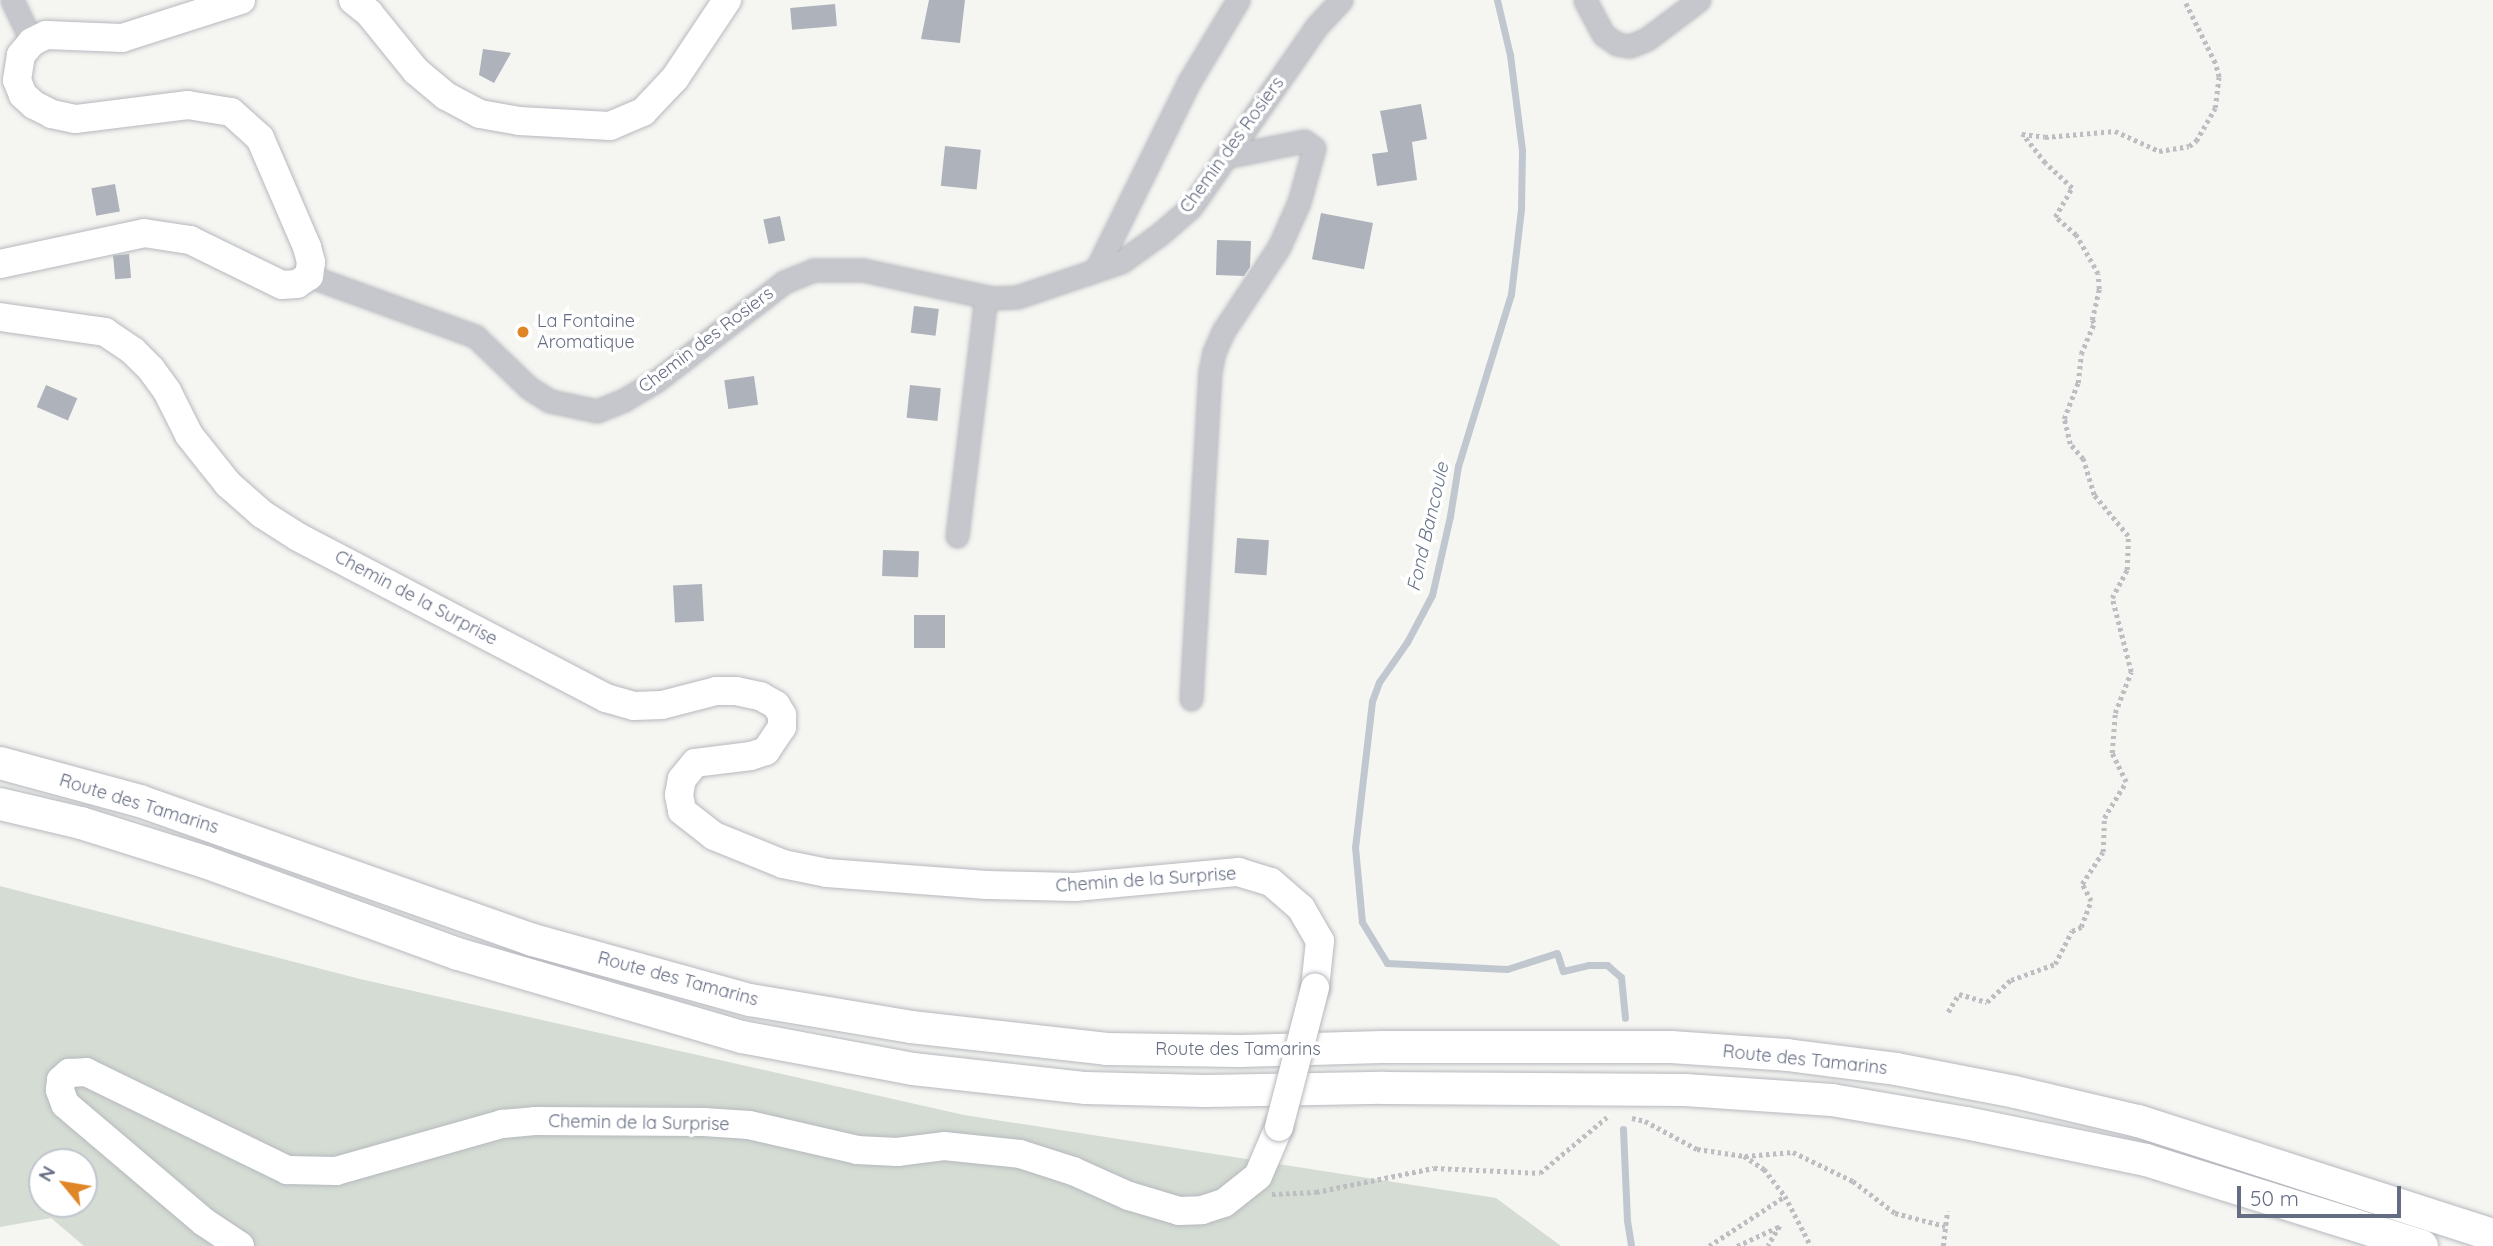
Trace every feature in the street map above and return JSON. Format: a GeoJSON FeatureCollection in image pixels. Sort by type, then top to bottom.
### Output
{"type":"FeatureCollection","features":[{"type":"Feature","properties":{"kind":"highway","name":"Route des Tamarins"},"geometry":{"type":"LineString","coordinates":[[0,763],[140,801],[533,940],[750,1000],[911,1027],[1107,1049],[1240,1051],[1382,1047],[1671,1047],[1787,1055],[1882,1067],[2015,1092],[2138,1121],[2493,1235]]}},
{"type":"Feature","properties":{"kind":"highway","name":"Route des Tamarins"},"geometry":{"type":"LineString","coordinates":[[0,804],[81,823],[168,850],[458,954],[742,1037],[912,1069],[1099,1088],[1204,1091],[1384,1088],[1685,1090],[1832,1100],[1966,1123],[2146,1160],[2422,1246]]}},
{"type":"Feature","properties":{"kind":"main road"},"geometry":{"type":"LineString","coordinates":[[0,264],[144,233],[190,240],[282,285],[298,284],[309,276],[311,262],[307,247],[260,138],[246,123],[230,112],[188,105],[75,119],[52,114],[29,100],[17,80],[22,55],[32,42],[46,35],[122,38],[241,0]]}},
{"type":"Feature","properties":{"kind":"main road"},"geometry":{"type":"LineString","coordinates":[[353,0],[369,13],[416,71],[446,96],[480,114],[519,121],[610,126],[643,112],[675,78],[727,0]]}},
{"type":"Feature","properties":{"kind":"main road","name":"Chemin de la Surprise"},"geometry":{"type":"LineString","coordinates":[[0,317],[105,332],[133,351],[151,369],[167,391],[189,435],[228,484],[262,514],[298,537],[606,698],[634,706],[662,705],[716,691],[736,691],[761,696],[776,705],[782,716],[782,727],[766,751],[751,756],[695,763],[681,779],[678,795],[682,811],[714,836],[783,864],[827,873],[988,885],[1075,887],[1238,872],[1270,881],[1301,908],[1320,941],[1315,988],[1279,1127],[1258,1176],[1224,1203],[1202,1210],[1179,1210],[1129,1196],[1073,1171],[1020,1154],[944,1146],[897,1152],[857,1150],[750,1125],[704,1122],[535,1121],[502,1124],[336,1171],[287,1170],[86,1072],[69,1073],[61,1080],[60,1090],[65,1104],[204,1222],[240,1246]]}},
{"type":"Feature","properties":{"kind":"street"},"geometry":{"type":"LineString","coordinates":[[12,0],[32,42]]}},
{"type":"Feature","properties":{"kind":"street"},"geometry":{"type":"LineString","coordinates":[[1096,271],[1189,82],[1238,0]]}},
{"type":"Feature","properties":{"kind":"street","name":"Chemin des Rosiers"},"geometry":{"type":"LineString","coordinates":[[309,276],[475,336],[540,395],[572,408],[597,411],[624,400],[656,381],[784,282],[813,270],[863,270],[986,297],[1017,297],[1121,262],[1191,207],[1316,27],[1340,0]]}},
{"type":"Feature","properties":{"kind":"street"},"geometry":{"type":"LineString","coordinates":[[1586,0],[1604,35],[1617,44],[1630,46],[1647,39],[1699,0]]}},
{"type":"Feature","properties":{"kind":"street"},"geometry":{"type":"LineString","coordinates":[[1191,699],[1212,362],[1224,330],[1279,247],[1299,202],[1314,148],[1304,141],[1225,157]]}},
{"type":"Feature","properties":{"kind":"street"},"geometry":{"type":"LineString","coordinates":[[957,536],[986,297]]}},
{"type":"Feature","properties":{"kind":"path"},"geometry":{"type":"LineString","coordinates":[[1948,1012],[1959,993],[1987,1002],[2011,980],[2055,964],[2072,932],[2081,927],[2091,901],[2082,884],[2103,852],[2104,818],[2126,782],[2112,753],[2115,713],[2131,672],[2112,598],[2127,570],[2128,536],[2094,495],[2083,459],[2070,444],[2064,419],[2078,383],[2081,354],[2094,323],[2092,320],[2099,289],[2098,274],[2076,235],[2055,217],[2072,188],[2045,163],[2022,134],[2045,137],[2115,131],[2159,152],[2189,146],[2196,141],[2215,108],[2219,77],[2216,63],[2184,0]]}},
{"type":"Feature","properties":{"kind":"path"},"geometry":{"type":"LineString","coordinates":[[1619,1114],[1644,1121],[1697,1149],[1744,1156],[1793,1152],[1853,1181],[1895,1213],[1945,1226]]}},
{"type":"Feature","properties":{"kind":"path"},"geometry":{"type":"LineString","coordinates":[[1240,1191],[1288,1196],[1434,1168],[1541,1173],[1603,1117],[1611,1116]]}},
{"type":"Feature","properties":{"kind":"path"},"geometry":{"type":"LineString","coordinates":[[1744,1156],[1764,1170],[1785,1196],[1811,1246]]}},
{"type":"Feature","properties":{"kind":"path"},"geometry":{"type":"LineString","coordinates":[[1709,1246],[1785,1196]]}},
{"type":"Feature","properties":{"kind":"path"},"geometry":{"type":"LineString","coordinates":[[1943,1246],[1947,1211]]}},
{"type":"Feature","properties":{"kind":"path"},"geometry":{"type":"LineString","coordinates":[[1737,1246],[1780,1226],[1768,1246]]}},
{"type":"Feature","properties":{"kind":"shaded area"},"geometry":{"type":"Polygon","coordinates":[[[0,886],[360,979],[964,1115],[1496,1198],[1561,1246],[84,1246],[51,1218],[0,1227],[0,886]]]}},
{"type":"Feature","properties":{"kind":"building"},"geometry":{"type":"Polygon","coordinates":[[[929,0],[965,0],[960,43],[921,39],[929,0]]]}},
{"type":"Feature","properties":{"kind":"building"},"geometry":{"type":"Polygon","coordinates":[[[835,4],[837,26],[792,30],[790,8],[835,4]]]}},
{"type":"Feature","properties":{"kind":"building"},"geometry":{"type":"Polygon","coordinates":[[[483,49],[511,53],[494,83],[479,75],[483,49]]]}},
{"type":"Feature","properties":{"kind":"building"},"geometry":{"type":"Polygon","coordinates":[[[1421,104],[1427,139],[1412,142],[1417,180],[1377,186],[1372,154],[1388,152],[1380,111],[1421,104]]]}},
{"type":"Feature","properties":{"kind":"building"},"geometry":{"type":"Polygon","coordinates":[[[945,146],[981,150],[977,190],[941,186],[945,146]]]}},
{"type":"Feature","properties":{"kind":"building"},"geometry":{"type":"Polygon","coordinates":[[[115,184],[120,212],[96,216],[91,188],[115,184]]]}},
{"type":"Feature","properties":{"kind":"building"},"geometry":{"type":"Polygon","coordinates":[[[1321,213],[1373,223],[1364,269],[1312,259],[1321,213]]]}},
{"type":"Feature","properties":{"kind":"building"},"geometry":{"type":"Polygon","coordinates":[[[780,216],[785,240],[769,244],[763,220],[780,216]]]}},
{"type":"Feature","properties":{"kind":"building"},"geometry":{"type":"Polygon","coordinates":[[[1217,240],[1251,241],[1250,267],[1244,276],[1216,275],[1217,240]]]}},
{"type":"Feature","properties":{"kind":"building"},"geometry":{"type":"Polygon","coordinates":[[[129,254],[131,278],[115,279],[113,255],[129,254]]]}},
{"type":"Feature","properties":{"kind":"building"},"geometry":{"type":"Polygon","coordinates":[[[914,306],[939,309],[936,336],[911,333],[914,306]]]}},
{"type":"Feature","properties":{"kind":"building"},"geometry":{"type":"Polygon","coordinates":[[[754,376],[758,405],[728,409],[724,380],[754,376]]]}},
{"type":"Feature","properties":{"kind":"building"},"geometry":{"type":"Polygon","coordinates":[[[46,385],[77,398],[68,420],[37,407],[46,385]]]}},
{"type":"Feature","properties":{"kind":"building"},"geometry":{"type":"Polygon","coordinates":[[[910,385],[941,388],[937,421],[907,418],[910,385]]]}},
{"type":"Feature","properties":{"kind":"building"},"geometry":{"type":"Polygon","coordinates":[[[1237,538],[1269,540],[1266,575],[1235,573],[1237,538]]]}},
{"type":"Feature","properties":{"kind":"building"},"geometry":{"type":"Polygon","coordinates":[[[883,550],[919,551],[918,577],[882,576],[883,550]]]}},
{"type":"Feature","properties":{"kind":"building"},"geometry":{"type":"Polygon","coordinates":[[[702,584],[704,621],[675,622],[673,586],[702,584]]]}},
{"type":"Feature","properties":{"kind":"building"},"geometry":{"type":"Polygon","coordinates":[[[914,615],[945,615],[945,648],[914,648],[914,615]]]}},
{"type":"Feature","properties":{"kind":"waterway","name":"Fond Bancoule"},"geometry":{"type":"LineString","coordinates":[[1497,0],[1510,55],[1522,150],[1521,209],[1511,294],[1458,466],[1432,595],[1407,642],[1379,682],[1372,701],[1355,847],[1362,922],[1387,963],[1507,969],[1557,953],[1563,971],[1588,965],[1607,965],[1621,977],[1625,1018]]}},
{"type":"Feature","properties":{"kind":"waterway","name":"Fond Bancoule"},"geometry":{"type":"LineString","coordinates":[[1623,1129],[1627,1220],[1631,1246]]}},
{"type":"Feature","properties":{"kind":"place","name":"La Fontaine Aromatique"},"geometry":{"type":"Point","coordinates":[523,332]}}]}
